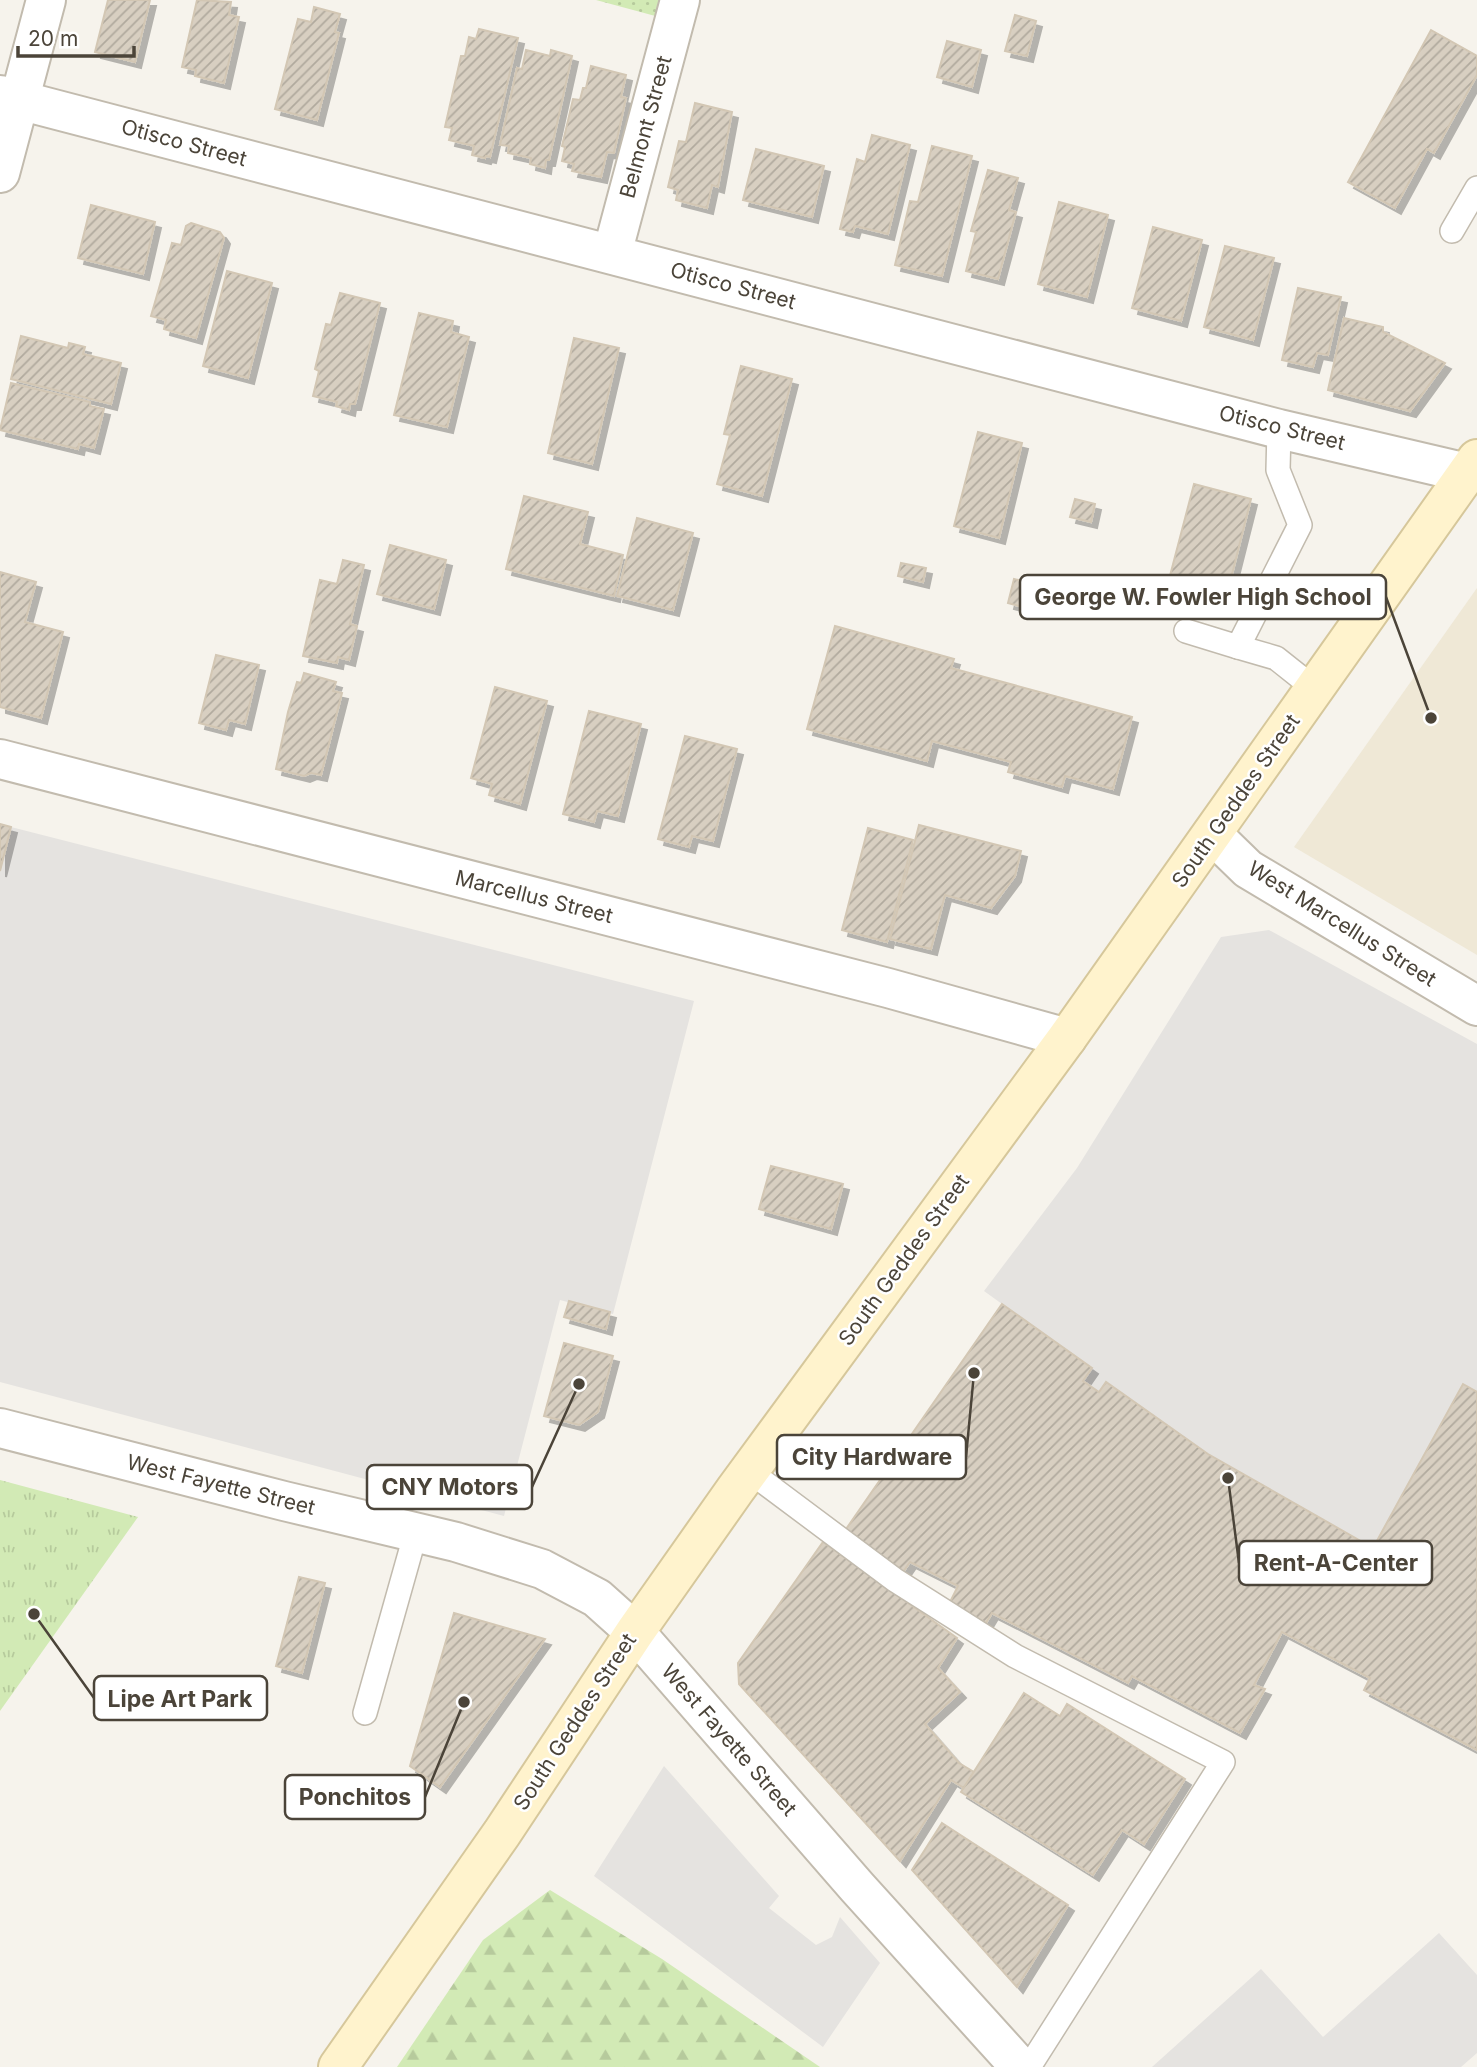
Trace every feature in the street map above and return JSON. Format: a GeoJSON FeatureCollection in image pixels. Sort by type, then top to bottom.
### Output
{"type":"FeatureCollection","features":[{"type":"Feature","properties":{"kind":"main road","name":"South Geddes Street"},"geometry":{"type":"LineString","coordinates":[[338,2067],[502,1833],[635,1632],[749,1471],[1067,1038],[1472,466]]}},
{"type":"Feature","properties":{"kind":"street"},"geometry":{"type":"LineString","coordinates":[[0,173],[10,97],[46,0]]}},
{"type":"Feature","properties":{"kind":"street","name":"Belmont Street"},"geometry":{"type":"LineString","coordinates":[[612,254],[680,0]]}},
{"type":"Feature","properties":{"kind":"street","name":"Otisco Street"},"geometry":{"type":"LineString","coordinates":[[10,97],[1279,429],[1472,466]]}},
{"type":"Feature","properties":{"kind":"street","name":"Marcellus Street"},"geometry":{"type":"LineString","coordinates":[[0,759],[888,988],[1067,1038]]}},
{"type":"Feature","properties":{"kind":"street","name":"West Marcellus Street"},"geometry":{"type":"LineString","coordinates":[[1212,834],[1248,869],[1477,1006]]}},
{"type":"Feature","properties":{"kind":"street","name":"West Fayette Street"},"geometry":{"type":"LineString","coordinates":[[0,1428],[416,1532],[542,1569],[597,1598],[635,1632],[858,1888],[1020,2067]]}},
{"type":"Feature","properties":{"kind":"lane"},"geometry":{"type":"LineString","coordinates":[[1452,231],[1477,188]]}},
{"type":"Feature","properties":{"kind":"lane"},"geometry":{"type":"LineString","coordinates":[[1238,647],[1300,524],[1278,470],[1279,429]]}},
{"type":"Feature","properties":{"kind":"lane"},"geometry":{"type":"LineString","coordinates":[[1186,631],[1276,658],[1315,689]]}},
{"type":"Feature","properties":{"kind":"lane"},"geometry":{"type":"LineString","coordinates":[[749,1471],[895,1580],[1015,1656],[1223,1762],[1029,2067]]}},
{"type":"Feature","properties":{"kind":"lane"},"geometry":{"type":"LineString","coordinates":[[365,1713],[416,1532]]}},
{"type":"Feature","properties":{"kind":"shaded area"},"geometry":{"type":"Polygon","coordinates":[[[1477,588],[1477,955],[1294,847],[1477,588]]]}},
{"type":"Feature","properties":{"kind":"shaded area"},"geometry":{"type":"Polygon","coordinates":[[[11,827],[694,1001],[613,1314],[560,1300],[504,1516],[0,1382],[0,871],[11,827]]]}},
{"type":"Feature","properties":{"kind":"shaded area"},"geometry":{"type":"Polygon","coordinates":[[[1269,930],[1477,1044],[1477,1392],[1463,1385],[1373,1548],[1208,1454],[1106,1382],[1099,1392],[1083,1381],[1091,1368],[984,1291],[1077,1168],[1221,937],[1269,930]]]}},
{"type":"Feature","properties":{"kind":"shaded area"},"geometry":{"type":"Polygon","coordinates":[[[664,1766],[779,1896],[769,1908],[816,1945],[832,1937],[840,1917],[880,1963],[823,2047],[594,1876],[664,1766]]]}},
{"type":"Feature","properties":{"kind":"shaded area"},"geometry":{"type":"Polygon","coordinates":[[[1439,1933],[1477,1975],[1477,2053],[1461,2067],[1152,2067],[1261,1969],[1323,2037],[1439,1933]]]}},
{"type":"Feature","properties":{"kind":"green space"},"geometry":{"type":"Polygon","coordinates":[[[596,0],[663,0],[659,17],[596,0]]]}},
{"type":"Feature","properties":{"kind":"green space"},"geometry":{"type":"Polygon","coordinates":[[[0,1480],[138,1517],[0,1711],[0,1480]]]}},
{"type":"Feature","properties":{"kind":"green space"},"geometry":{"type":"Polygon","coordinates":[[[550,1890],[662,1959],[820,2067],[397,2067],[483,1940],[550,1890]]]}},
{"type":"Feature","properties":{"kind":"building"},"geometry":{"type":"Polygon","coordinates":[[[108,0],[150,0],[135,62],[95,52],[108,0]]]}},
{"type":"Feature","properties":{"kind":"building"},"geometry":{"type":"Polygon","coordinates":[[[197,0],[231,2],[229,15],[239,17],[224,83],[195,76],[196,70],[182,67],[197,0]]]}},
{"type":"Feature","properties":{"kind":"building"},"geometry":{"type":"Polygon","coordinates":[[[314,7],[340,14],[335,32],[339,33],[317,120],[275,109],[298,19],[311,22],[314,7]]]}},
{"type":"Feature","properties":{"kind":"building"},"geometry":{"type":"Polygon","coordinates":[[[1015,15],[1036,21],[1027,56],[1005,51],[1015,15]]]}},
{"type":"Feature","properties":{"kind":"building"},"geometry":{"type":"Polygon","coordinates":[[[479,29],[518,38],[490,157],[485,158],[472,155],[474,146],[449,140],[452,128],[445,127],[461,56],[465,56],[469,37],[476,39],[479,29]]]}},
{"type":"Feature","properties":{"kind":"building"},"geometry":{"type":"Polygon","coordinates":[[[1431,30],[1477,56],[1477,75],[1434,153],[1427,149],[1395,208],[1348,182],[1431,30]]]}},
{"type":"Feature","properties":{"kind":"building"},"geometry":{"type":"Polygon","coordinates":[[[947,41],[981,50],[972,87],[937,77],[947,41]]]}},
{"type":"Feature","properties":{"kind":"building"},"geometry":{"type":"Polygon","coordinates":[[[526,50],[550,56],[551,50],[572,56],[545,168],[530,164],[531,158],[508,153],[509,146],[500,145],[517,68],[522,69],[526,50]]]}},
{"type":"Feature","properties":{"kind":"building"},"geometry":{"type":"Polygon","coordinates":[[[591,66],[626,75],[621,97],[626,98],[614,153],[607,152],[601,177],[572,171],[574,164],[562,161],[565,147],[562,146],[573,99],[580,100],[591,66]]]}},
{"type":"Feature","properties":{"kind":"building"},"geometry":{"type":"Polygon","coordinates":[[[695,103],[732,112],[718,187],[712,185],[707,208],[676,200],[678,190],[668,187],[679,141],[686,142],[695,103]]]}},
{"type":"Feature","properties":{"kind":"building"},"geometry":{"type":"Polygon","coordinates":[[[872,135],[910,145],[888,234],[855,226],[853,232],[840,229],[857,159],[865,162],[872,135]]]}},
{"type":"Feature","properties":{"kind":"building"},"geometry":{"type":"Polygon","coordinates":[[[932,146],[972,156],[942,276],[895,265],[910,201],[918,202],[932,146]]]}},
{"type":"Feature","properties":{"kind":"building"},"geometry":{"type":"Polygon","coordinates":[[[756,149],[824,166],[812,217],[743,200],[756,149]]]}},
{"type":"Feature","properties":{"kind":"building"},"geometry":{"type":"Polygon","coordinates":[[[988,170],[1018,178],[1009,210],[1016,212],[998,279],[966,271],[976,232],[971,231],[988,170]]]}},
{"type":"Feature","properties":{"kind":"building"},"geometry":{"type":"Polygon","coordinates":[[[1059,202],[1108,215],[1087,297],[1038,284],[1059,202]]]}},
{"type":"Feature","properties":{"kind":"building"},"geometry":{"type":"Polygon","coordinates":[[[91,205],[155,222],[143,274],[78,258],[91,205]]]}},
{"type":"Feature","properties":{"kind":"building"},"geometry":{"type":"Polygon","coordinates":[[[191,223],[220,232],[224,238],[196,338],[164,329],[166,320],[151,316],[172,243],[181,245],[186,226],[191,223]]]}},
{"type":"Feature","properties":{"kind":"building"},"geometry":{"type":"Polygon","coordinates":[[[1153,227],[1202,240],[1181,321],[1132,308],[1153,227]]]}},
{"type":"Feature","properties":{"kind":"building"},"geometry":{"type":"Polygon","coordinates":[[[1225,246],[1274,258],[1253,340],[1204,327],[1225,246]]]}},
{"type":"Feature","properties":{"kind":"building"},"geometry":{"type":"Polygon","coordinates":[[[227,271],[272,283],[248,378],[203,366],[227,271]]]}},
{"type":"Feature","properties":{"kind":"building"},"geometry":{"type":"Polygon","coordinates":[[[1298,288],[1341,297],[1328,355],[1317,353],[1313,367],[1282,360],[1298,288]]]}},
{"type":"Feature","properties":{"kind":"building"},"geometry":{"type":"Polygon","coordinates":[[[340,293],[380,303],[355,404],[350,404],[349,410],[336,406],[337,402],[313,396],[319,371],[315,369],[326,324],[331,325],[340,293]]]}},
{"type":"Feature","properties":{"kind":"building"},"geometry":{"type":"Polygon","coordinates":[[[419,313],[453,321],[451,332],[469,337],[447,427],[394,415],[419,313]]]}},
{"type":"Feature","properties":{"kind":"building"},"geometry":{"type":"Polygon","coordinates":[[[1344,318],[1383,327],[1383,332],[1445,363],[1410,411],[1328,390],[1344,318]]]}},
{"type":"Feature","properties":{"kind":"building"},"geometry":{"type":"Polygon","coordinates":[[[21,336],[68,348],[69,343],[85,347],[83,354],[121,363],[111,404],[11,379],[21,336]]]}},
{"type":"Feature","properties":{"kind":"building"},"geometry":{"type":"Polygon","coordinates":[[[574,338],[619,348],[592,464],[548,453],[574,338]]]}},
{"type":"Feature","properties":{"kind":"building"},"geometry":{"type":"Polygon","coordinates":[[[741,366],[792,379],[762,496],[717,484],[730,435],[724,434],[741,366]]]}},
{"type":"Feature","properties":{"kind":"building"},"geometry":{"type":"Polygon","coordinates":[[[11,383],[90,402],[90,406],[104,409],[94,448],[79,444],[78,449],[0,430],[11,383]]]}},
{"type":"Feature","properties":{"kind":"building"},"geometry":{"type":"Polygon","coordinates":[[[978,432],[1022,443],[999,538],[954,526],[978,432]]]}},
{"type":"Feature","properties":{"kind":"building"},"geometry":{"type":"Polygon","coordinates":[[[1194,484],[1251,499],[1224,606],[1166,591],[1194,484]]]}},
{"type":"Feature","properties":{"kind":"building"},"geometry":{"type":"Polygon","coordinates":[[[524,496],[588,512],[580,544],[623,555],[614,596],[506,569],[524,496]]]}},
{"type":"Feature","properties":{"kind":"building"},"geometry":{"type":"Polygon","coordinates":[[[1075,499],[1095,504],[1091,522],[1070,517],[1075,499]]]}},
{"type":"Feature","properties":{"kind":"building"},"geometry":{"type":"Polygon","coordinates":[[[637,518],[693,533],[673,610],[617,596],[637,518]]]}},
{"type":"Feature","properties":{"kind":"building"},"geometry":{"type":"Polygon","coordinates":[[[390,545],[446,560],[434,609],[377,594],[390,545]]]}},
{"type":"Feature","properties":{"kind":"building"},"geometry":{"type":"Polygon","coordinates":[[[343,560],[364,565],[350,624],[357,626],[349,660],[338,657],[337,663],[303,656],[320,580],[337,584],[343,560]]]}},
{"type":"Feature","properties":{"kind":"building"},"geometry":{"type":"Polygon","coordinates":[[[901,563],[926,568],[923,582],[898,576],[901,563]]]}},
{"type":"Feature","properties":{"kind":"building"},"geometry":{"type":"Polygon","coordinates":[[[0,572],[36,582],[25,622],[63,632],[41,718],[0,707],[0,572]]]}},
{"type":"Feature","properties":{"kind":"building"},"geometry":{"type":"Polygon","coordinates":[[[1014,579],[1044,586],[1037,611],[1008,603],[1014,579]]]}},
{"type":"Feature","properties":{"kind":"building"},"geometry":{"type":"Polygon","coordinates":[[[835,626],[954,659],[951,668],[1132,717],[1113,789],[1065,776],[1062,787],[1008,772],[1011,762],[932,741],[927,761],[807,729],[835,626]]]}},
{"type":"Feature","properties":{"kind":"building"},"geometry":{"type":"Polygon","coordinates":[[[216,655],[259,665],[245,724],[229,720],[226,730],[199,723],[216,655]]]}},
{"type":"Feature","properties":{"kind":"building"},"geometry":{"type":"Polygon","coordinates":[[[304,673],[336,682],[333,691],[342,693],[321,775],[311,773],[304,776],[276,769],[288,712],[297,682],[301,683],[304,673]]]}},
{"type":"Feature","properties":{"kind":"building"},"geometry":{"type":"Polygon","coordinates":[[[495,687],[547,701],[520,804],[489,795],[492,784],[471,778],[495,687]]]}},
{"type":"Feature","properties":{"kind":"building"},"geometry":{"type":"Polygon","coordinates":[[[589,711],[641,724],[618,816],[597,811],[594,822],[563,814],[589,711]]]}},
{"type":"Feature","properties":{"kind":"building"},"geometry":{"type":"Polygon","coordinates":[[[685,736],[737,749],[713,841],[692,836],[689,847],[658,839],[685,736]]]}},
{"type":"Feature","properties":{"kind":"building"},"geometry":{"type":"Polygon","coordinates":[[[0,824],[11,827],[0,871],[0,824]]]}},
{"type":"Feature","properties":{"kind":"building"},"geometry":{"type":"Polygon","coordinates":[[[919,825],[1021,851],[1015,876],[991,908],[945,895],[931,949],[890,939],[919,825]]]}},
{"type":"Feature","properties":{"kind":"building"},"geometry":{"type":"Polygon","coordinates":[[[868,828],[913,840],[887,942],[842,930],[868,828]]]}},
{"type":"Feature","properties":{"kind":"building"},"geometry":{"type":"Polygon","coordinates":[[[771,1166],[843,1184],[831,1229],[759,1209],[771,1166]]]}},
{"type":"Feature","properties":{"kind":"building"},"geometry":{"type":"Polygon","coordinates":[[[569,1301],[610,1312],[606,1329],[564,1317],[569,1301]]]}},
{"type":"Feature","properties":{"kind":"building"},"geometry":{"type":"Polygon","coordinates":[[[1002,1304],[1092,1368],[1083,1381],[1099,1392],[1106,1382],[1208,1454],[1373,1548],[1463,1384],[1477,1392],[1477,1750],[1364,1690],[1370,1678],[1282,1632],[1254,1685],[1265,1689],[1240,1733],[1132,1676],[1128,1683],[992,1613],[986,1623],[950,1602],[958,1586],[910,1562],[903,1572],[844,1532],[1002,1304]]]}},
{"type":"Feature","properties":{"kind":"building"},"geometry":{"type":"Polygon","coordinates":[[[564,1343],[613,1356],[598,1412],[579,1425],[544,1416],[564,1343]]]}},
{"type":"Feature","properties":{"kind":"building"},"geometry":{"type":"Polygon","coordinates":[[[823,1542],[957,1638],[938,1668],[960,1692],[925,1724],[959,1763],[974,1772],[964,1788],[951,1780],[900,1861],[739,1684],[738,1663],[823,1542]]]}},
{"type":"Feature","properties":{"kind":"building"},"geometry":{"type":"Polygon","coordinates":[[[299,1577],[325,1583],[302,1673],[276,1666],[299,1577]]]}},
{"type":"Feature","properties":{"kind":"building"},"geometry":{"type":"Polygon","coordinates":[[[454,1613],[545,1639],[440,1787],[410,1766],[454,1613]]]}},
{"type":"Feature","properties":{"kind":"building"},"geometry":{"type":"Polygon","coordinates":[[[1024,1693],[1060,1716],[1067,1704],[1185,1779],[1144,1844],[1122,1830],[1093,1875],[961,1792],[1024,1693]]]}},
{"type":"Feature","properties":{"kind":"building"},"geometry":{"type":"Polygon","coordinates":[[[942,1823],[1068,1905],[1017,1987],[912,1870],[942,1823]]]}},
{"type":"Feature","properties":{"kind":"place","name":"George W. Fowler High School"},"geometry":{"type":"Point","coordinates":[1431,718]}},
{"type":"Feature","properties":{"kind":"place","name":"City Hardware"},"geometry":{"type":"Point","coordinates":[974,1373]}},
{"type":"Feature","properties":{"kind":"place","name":"CNY Motors"},"geometry":{"type":"Point","coordinates":[579,1384]}},
{"type":"Feature","properties":{"kind":"place","name":"Rent-A-Center"},"geometry":{"type":"Point","coordinates":[1228,1478]}},
{"type":"Feature","properties":{"kind":"place","name":"Lipe Art Park"},"geometry":{"type":"Point","coordinates":[34,1614]}},
{"type":"Feature","properties":{"kind":"place","name":"Ponchitos"},"geometry":{"type":"Point","coordinates":[464,1702]}}]}
